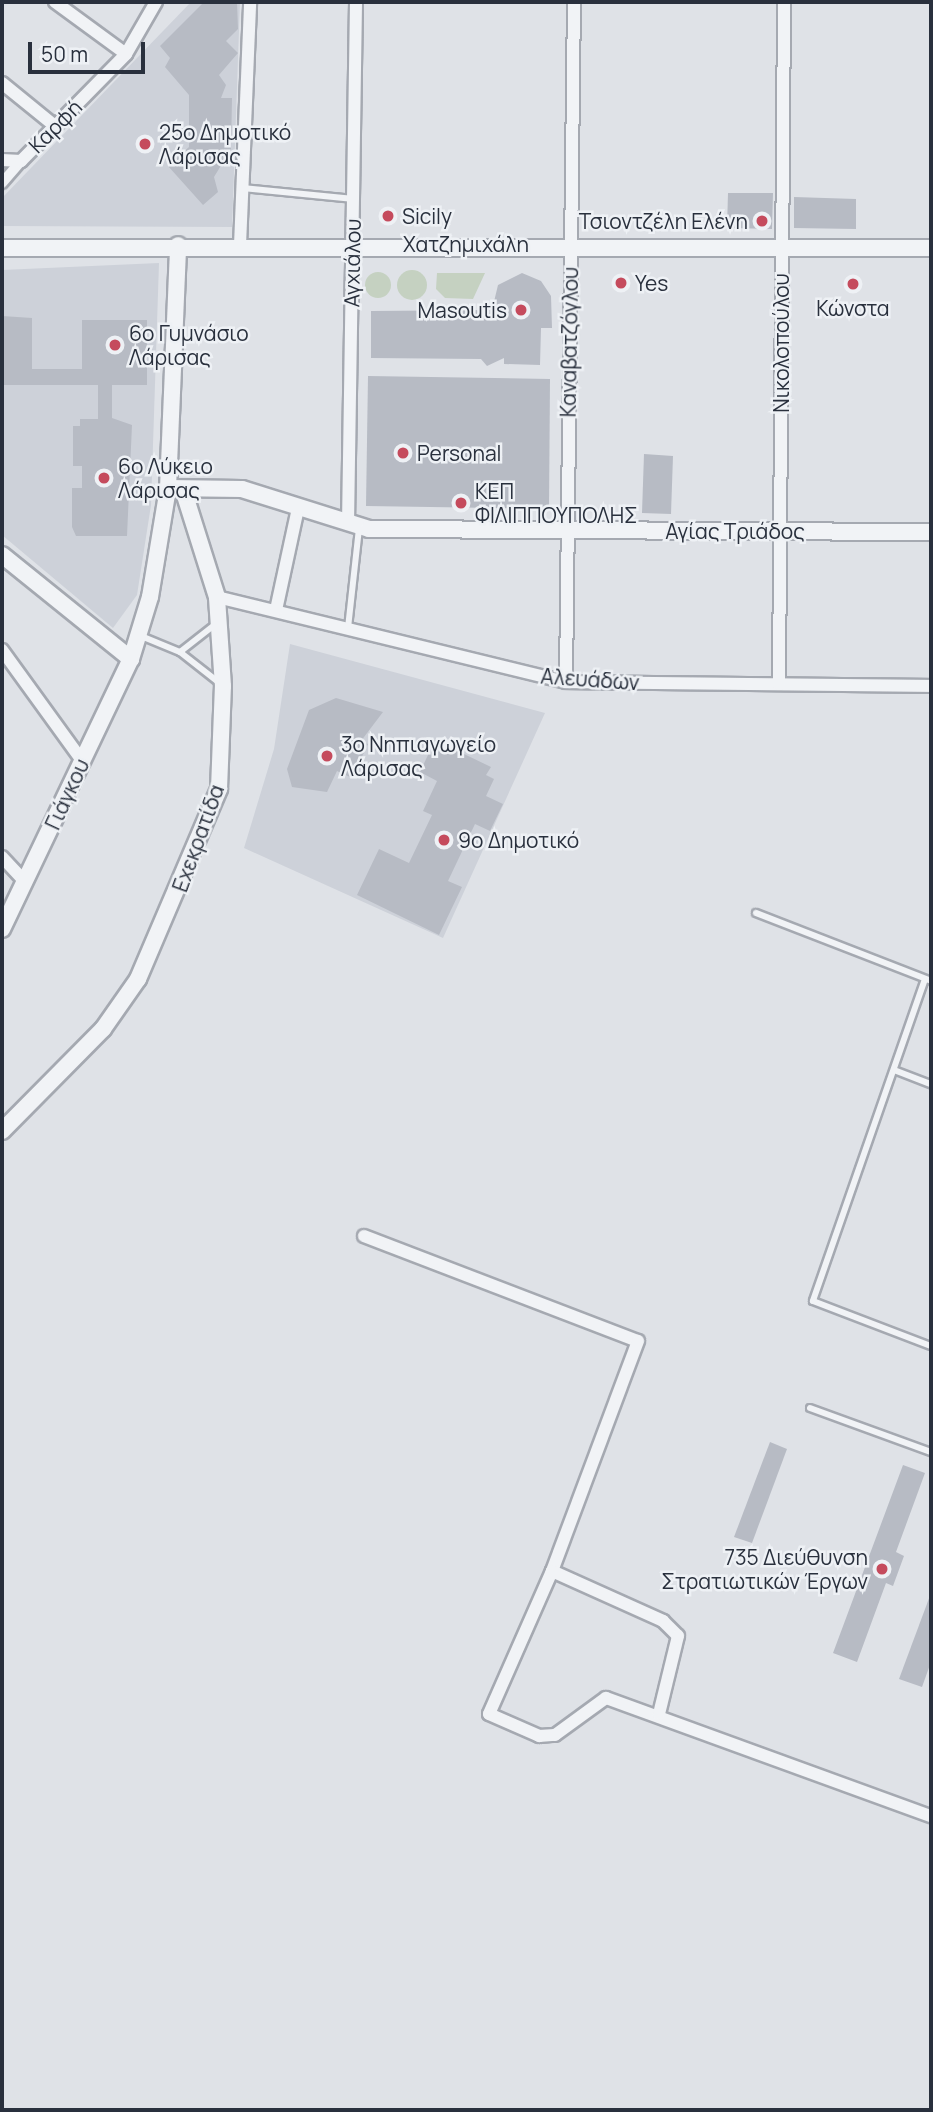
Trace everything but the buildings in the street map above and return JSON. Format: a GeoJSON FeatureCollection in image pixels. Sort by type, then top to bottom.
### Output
{"type":"FeatureCollection","features":[{"type":"Feature","properties":{"kind":"street"},"geometry":{"type":"LineString","coordinates":[[55,2],[126,54]]}},
{"type":"Feature","properties":{"kind":"street","name":"Καρφή"},"geometry":{"type":"LineString","coordinates":[[2,183],[126,54],[156,2]]}},
{"type":"Feature","properties":{"kind":"street"},"geometry":{"type":"LineString","coordinates":[[240,245],[250,2]]}},
{"type":"Feature","properties":{"kind":"street","name":"Αγχιάλου"},"geometry":{"type":"LineString","coordinates":[[354,526],[352,244],[356,2]]}},
{"type":"Feature","properties":{"kind":"street","name":"Καναβατζόγλου"},"geometry":{"type":"LineString","coordinates":[[566,682],[574,2]]}},
{"type":"Feature","properties":{"kind":"street","name":"Νικολοπούλου"},"geometry":{"type":"LineString","coordinates":[[779,684],[784,2]]}},
{"type":"Feature","properties":{"kind":"street"},"geometry":{"type":"LineString","coordinates":[[2,83],[55,126]]}},
{"type":"Feature","properties":{"kind":"street"},"geometry":{"type":"LineString","coordinates":[[2,160],[21,161]]}},
{"type":"Feature","properties":{"kind":"street","name":"Χατζημιχάλη"},"geometry":{"type":"LineString","coordinates":[[2,248],[570,244],[931,248]]}},
{"type":"Feature","properties":{"kind":"street"},"geometry":{"type":"LineString","coordinates":[[175,489],[178,245]]}},
{"type":"Feature","properties":{"kind":"street","name":"Αγίας Τριάδος"},"geometry":{"type":"LineString","coordinates":[[175,489],[243,489],[354,526],[931,532]]}},
{"type":"Feature","properties":{"kind":"street","name":"Εχεκρατίδα"},"geometry":{"type":"LineString","coordinates":[[2,1131],[85,1050],[138,979],[219,789],[223,686],[217,597],[175,489]]}},
{"type":"Feature","properties":{"kind":"street","name":"Γιάγκου"},"geometry":{"type":"LineString","coordinates":[[2,929],[131,659],[175,489]]}},
{"type":"Feature","properties":{"kind":"street"},"geometry":{"type":"LineString","coordinates":[[276,610],[298,508]]}},
{"type":"Feature","properties":{"kind":"street"},"geometry":{"type":"LineString","coordinates":[[2,555],[131,659]]}},
{"type":"Feature","properties":{"kind":"street","name":"Αλευάδων"},"geometry":{"type":"LineString","coordinates":[[217,597],[566,682],[931,686]]}},
{"type":"Feature","properties":{"kind":"street"},"geometry":{"type":"LineString","coordinates":[[2,650],[83,762]]}},
{"type":"Feature","properties":{"kind":"street"},"geometry":{"type":"LineString","coordinates":[[2,857],[26,883]]}},
{"type":"Feature","properties":{"kind":"street"},"geometry":{"type":"LineString","coordinates":[[364,1236],[638,1341],[551,1571],[489,1714],[539,1736],[555,1735],[606,1698],[659,1714],[931,1816]]}},
{"type":"Feature","properties":{"kind":"street"},"geometry":{"type":"LineString","coordinates":[[551,1571],[663,1621],[678,1636],[659,1714]]}},
{"type":"Feature","properties":{"kind":"lane"},"geometry":{"type":"LineString","coordinates":[[243,188],[353,199]]}},
{"type":"Feature","properties":{"kind":"lane"},"geometry":{"type":"LineString","coordinates":[[348,630],[354,526]]}},
{"type":"Feature","properties":{"kind":"lane"},"geometry":{"type":"LineString","coordinates":[[180,652],[219,622]]}},
{"type":"Feature","properties":{"kind":"lane"},"geometry":{"type":"LineString","coordinates":[[139,636],[180,652],[223,686]]}},
{"type":"Feature","properties":{"kind":"lane"},"geometry":{"type":"LineString","coordinates":[[756,914],[928,980],[813,1301],[931,1346]]}},
{"type":"Feature","properties":{"kind":"lane"},"geometry":{"type":"LineString","coordinates":[[894,1070],[931,1084]]}},
{"type":"Feature","properties":{"kind":"lane"},"geometry":{"type":"LineString","coordinates":[[810,1408],[931,1452]]}},
{"type":"Feature","properties":{"kind":"shaded area","name":"25ο Δημοτικό Λάρισας"},"geometry":{"type":"Polygon","coordinates":[[[191,2],[240,2],[232,227],[2,226],[2,198],[191,2]]]}},
{"type":"Feature","properties":{"kind":"shaded area"},"geometry":{"type":"Polygon","coordinates":[[[159,263],[151,505],[137,595],[113,628],[2,535],[2,270],[159,263]]]}},
{"type":"Feature","properties":{"kind":"shaded area"},"geometry":{"type":"Polygon","coordinates":[[[290,644],[545,713],[443,938],[244,848],[274,749],[290,644]]]}},
{"type":"Feature","properties":{"kind":"green space"},"geometry":{"type":"Polygon","coordinates":[[[412,270],[422,275],[427,285],[422,295],[412,300],[402,295],[397,285],[402,275],[412,270]]]}},
{"type":"Feature","properties":{"kind":"green space"},"geometry":{"type":"Polygon","coordinates":[[[378,272],[387,276],[391,285],[387,294],[378,298],[369,294],[365,285],[369,276],[378,272]]]}},
{"type":"Feature","properties":{"kind":"green space"},"geometry":{"type":"Polygon","coordinates":[[[437,273],[485,273],[473,299],[445,298],[436,289],[437,273]]]}},
{"type":"Feature","properties":{"kind":"place","name":"25ο Δημοτικό Λάρισας"},"geometry":{"type":"Point","coordinates":[145,144]}},
{"type":"Feature","properties":{"kind":"place","name":"Sicily"},"geometry":{"type":"Point","coordinates":[388,216]}},
{"type":"Feature","properties":{"kind":"place","name":"Τσιοντζέλη Ελένη"},"geometry":{"type":"Point","coordinates":[762,221]}},
{"type":"Feature","properties":{"kind":"place","name":"Yes"},"geometry":{"type":"Point","coordinates":[621,283]}},
{"type":"Feature","properties":{"kind":"place","name":"Κώνστα"},"geometry":{"type":"Point","coordinates":[853,284]}},
{"type":"Feature","properties":{"kind":"place","name":"Masoutis"},"geometry":{"type":"Point","coordinates":[521,310]}},
{"type":"Feature","properties":{"kind":"place","name":"6ο Γυμνάσιο Λάρισας"},"geometry":{"type":"Point","coordinates":[115,345]}},
{"type":"Feature","properties":{"kind":"place","name":"Personal"},"geometry":{"type":"Point","coordinates":[403,453]}},
{"type":"Feature","properties":{"kind":"place","name":"6ο Λύκειο Λάρισας"},"geometry":{"type":"Point","coordinates":[104,478]}},
{"type":"Feature","properties":{"kind":"place","name":"ΚΕΠ ΦΙΛΙΠΠΟΥΠΟΛΗΣ"},"geometry":{"type":"Point","coordinates":[461,503]}},
{"type":"Feature","properties":{"kind":"place","name":"3o Νηπιαγωγείο Λάρισας"},"geometry":{"type":"Point","coordinates":[327,756]}},
{"type":"Feature","properties":{"kind":"place","name":"9ο Δημοτικό"},"geometry":{"type":"Point","coordinates":[444,840]}},
{"type":"Feature","properties":{"kind":"place","name":"735 Διεύθυνση Στρατιωτικών Έργων"},"geometry":{"type":"Point","coordinates":[882,1569]}}]}
